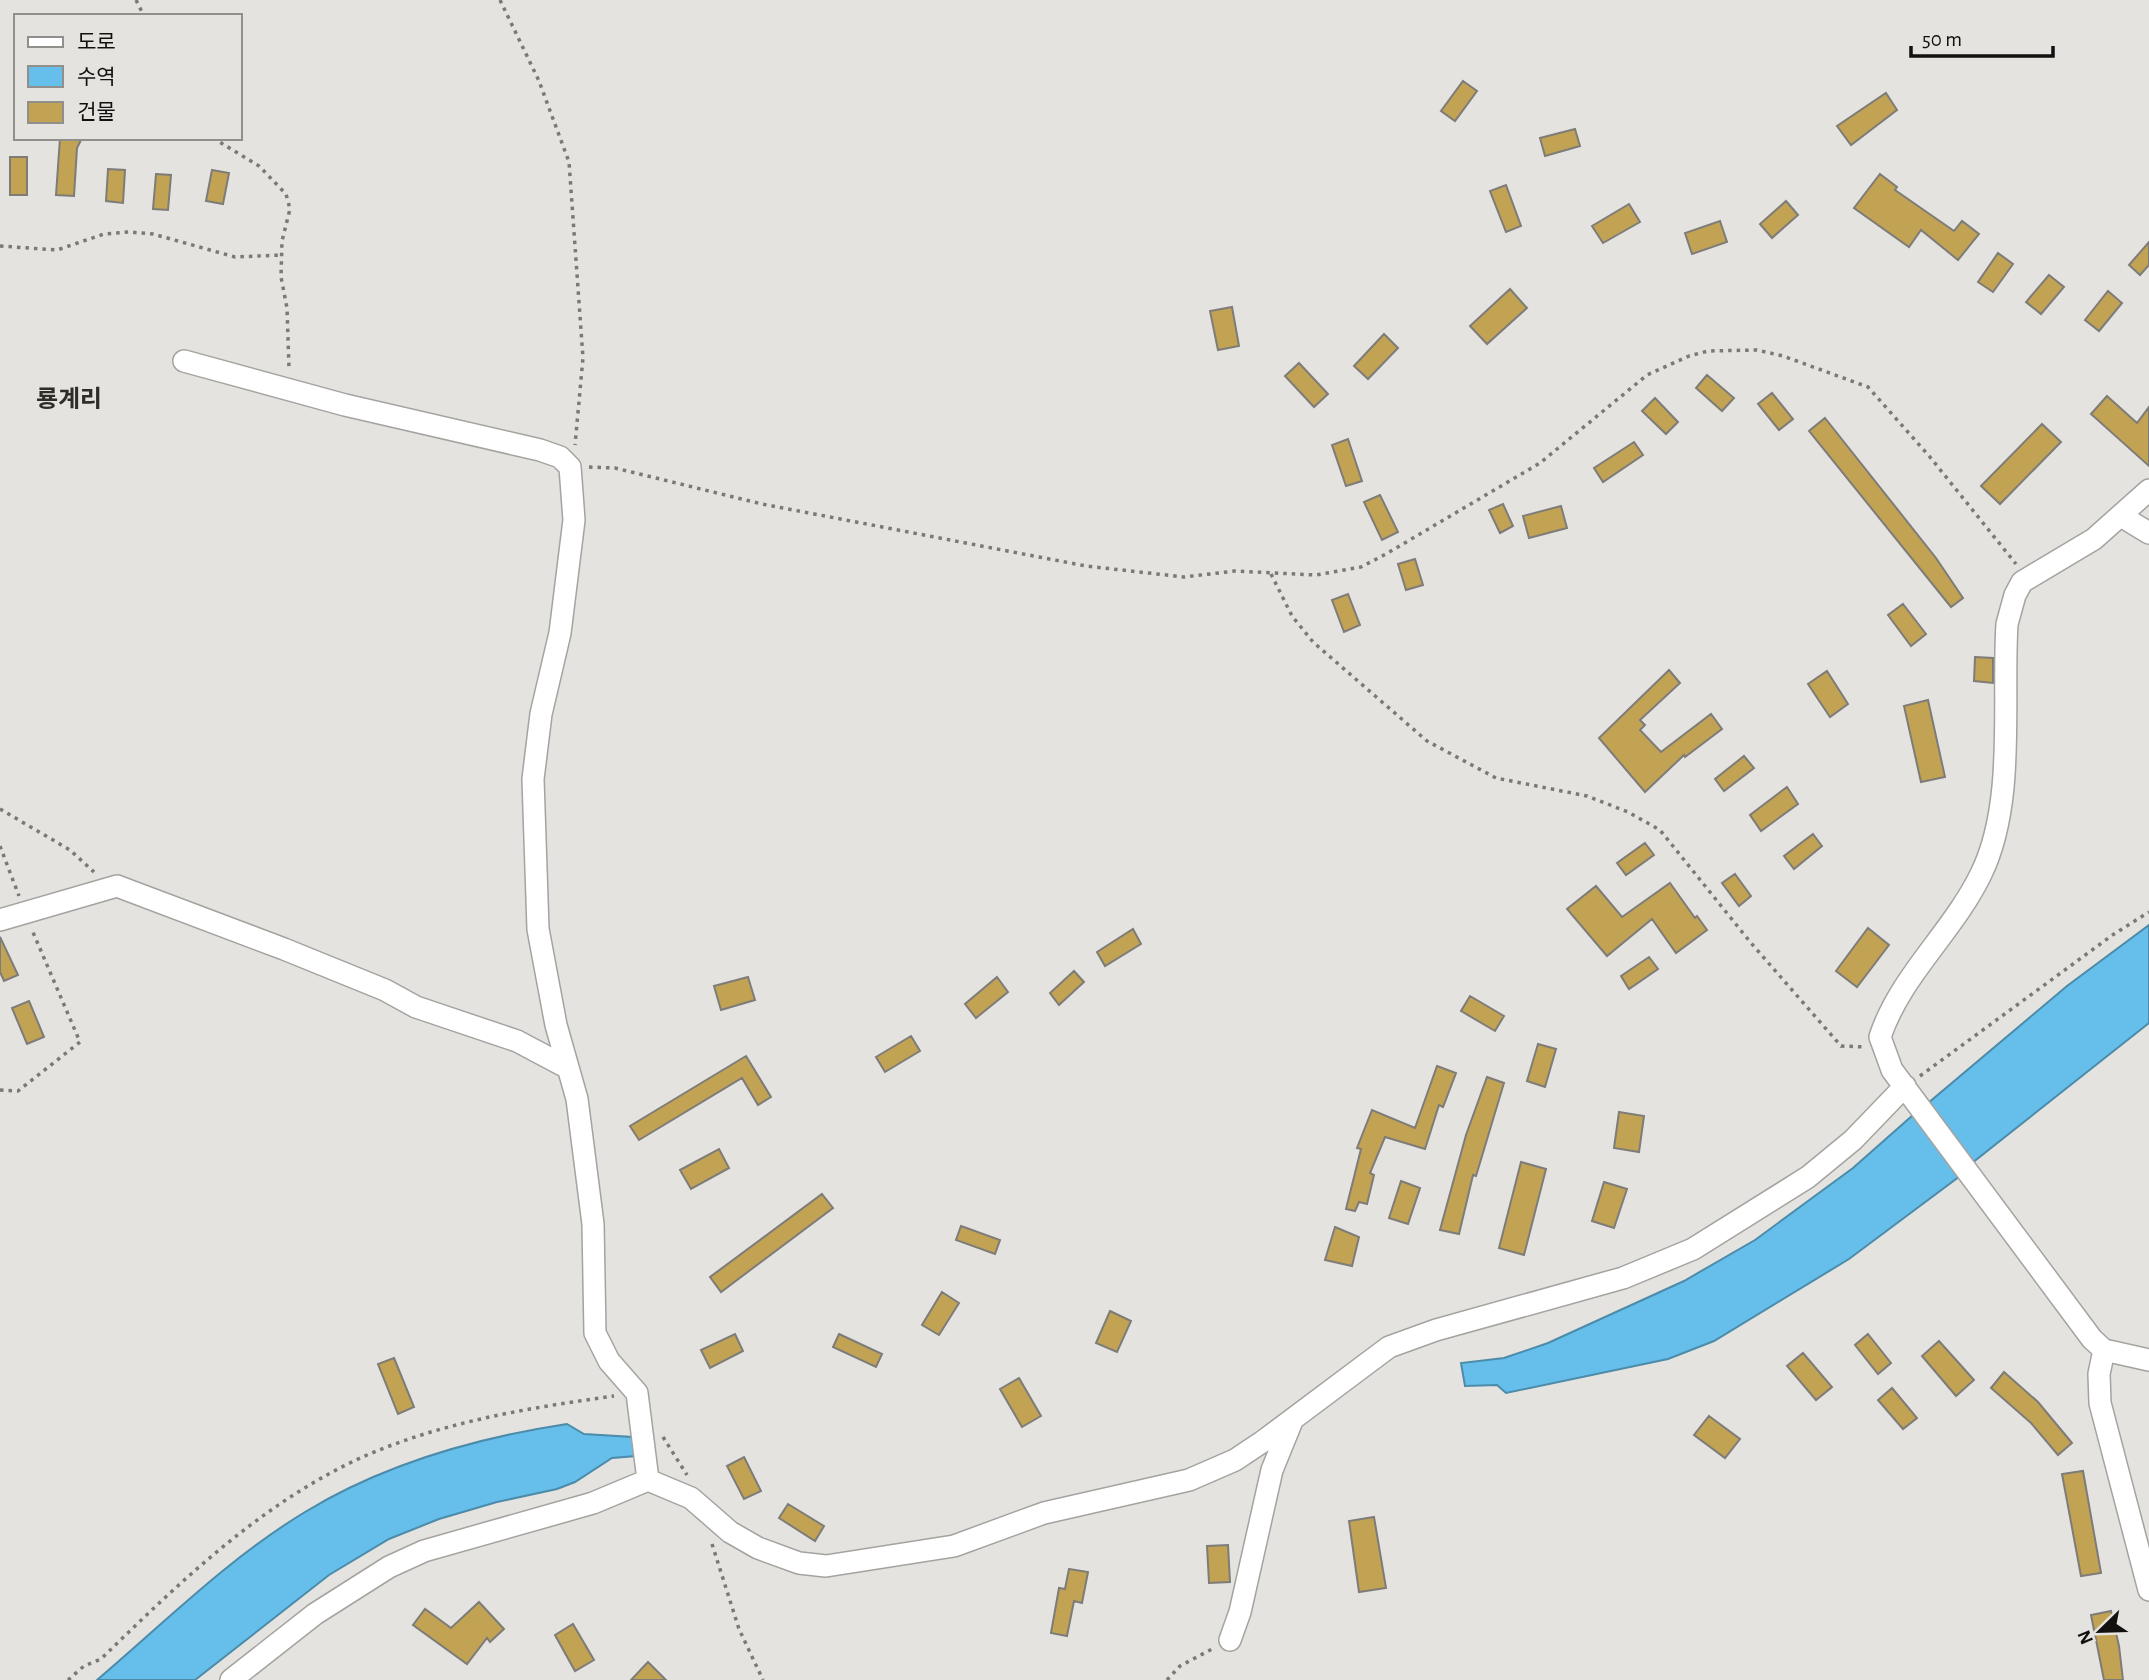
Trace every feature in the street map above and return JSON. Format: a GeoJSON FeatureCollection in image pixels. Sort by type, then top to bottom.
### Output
{"type":"FeatureCollection","features":[{"type":"Feature","properties":{"kind":"street"},"geometry":{"type":"LineString","coordinates":[[184,361],[345,405],[540,450],[560,457],[570,467],[574,498],[572,544],[560,633],[541,714],[534,779],[538,929],[566,1067],[577,1098],[593,1224],[596,1333],[609,1361],[637,1393],[648,1479]]}},
{"type":"Feature","properties":{"kind":"street"},"geometry":{"type":"LineString","coordinates":[[2149,490],[2121,516],[2068,556],[2027,578],[2015,595],[2007,624],[2003,769],[1995,834],[1983,870],[1960,911],[1892,1007],[1880,1037],[1881,1048],[1892,1070],[2073,1315],[2104,1350],[2149,1360]]}},
{"type":"Feature","properties":{"kind":"street"},"geometry":{"type":"LineString","coordinates":[[2121,516],[2149,533]]}},
{"type":"Feature","properties":{"kind":"street"},"geometry":{"type":"LineString","coordinates":[[0,920],[104,887],[117,886],[284,949],[385,990],[416,1007],[517,1041],[566,1067]]}},
{"type":"Feature","properties":{"kind":"street"},"geometry":{"type":"LineString","coordinates":[[231,1680],[315,1614],[389,1566],[424,1552],[593,1503],[648,1479],[691,1498],[723,1527],[758,1548],[799,1563],[841,1566],[954,1546],[1044,1513],[1188,1480],[1235,1460],[1292,1421],[1369,1359],[1411,1337],[1623,1279],[1693,1250],[1808,1177],[1910,1094]]}},
{"type":"Feature","properties":{"kind":"street"},"geometry":{"type":"LineString","coordinates":[[2104,1350],[2099,1374],[2100,1403],[2149,1590]]}},
{"type":"Feature","properties":{"kind":"street"},"geometry":{"type":"LineString","coordinates":[[1230,1640],[1240,1612],[1272,1470],[1292,1421]]}},
{"type":"Feature","properties":{"kind":"path"},"geometry":{"type":"LineString","coordinates":[[500,0],[539,81],[569,162],[583,358],[582,395],[570,467],[615,468],[762,505],[1086,566],[1184,576],[1235,571],[1316,575],[1361,567],[1540,463],[1647,375],[1689,356],[1708,351],[1757,350],[1783,356],[1868,387],[1939,467],[2027,578]]}},
{"type":"Feature","properties":{"kind":"path"},"geometry":{"type":"LineString","coordinates":[[216,140],[259,166],[286,194],[290,209],[281,256],[290,388]]}},
{"type":"Feature","properties":{"kind":"path"},"geometry":{"type":"LineString","coordinates":[[0,246],[58,250],[104,234],[129,232],[153,234],[235,257],[281,256]]}},
{"type":"Feature","properties":{"kind":"path"},"geometry":{"type":"LineString","coordinates":[[1272,574],[1292,616],[1313,642],[1427,741],[1496,778],[1587,796],[1628,812],[1661,830],[1751,943],[1841,1046],[1881,1048]]}},
{"type":"Feature","properties":{"kind":"path"},"geometry":{"type":"LineString","coordinates":[[0,809],[70,850],[89,865],[104,887]]}},
{"type":"Feature","properties":{"kind":"path"},"geometry":{"type":"LineString","coordinates":[[0,846],[80,1042],[18,1091],[0,1090]]}},
{"type":"Feature","properties":{"kind":"path"},"geometry":{"type":"LineString","coordinates":[[1910,1094],[1962,1048],[2114,934],[2149,912]]}},
{"type":"Feature","properties":{"kind":"path"},"geometry":{"type":"LineString","coordinates":[[68,1680],[84,1666],[101,1659],[188,1574],[238,1535],[296,1493],[357,1460],[443,1429],[543,1406],[637,1393]]}},
{"type":"Feature","properties":{"kind":"path"},"geometry":{"type":"LineString","coordinates":[[1167,1680],[1180,1666],[1230,1640]]}},
{"type":"Feature","properties":{"kind":"water"},"geometry":{"type":"Polygon","coordinates":[[[2149,925],[2149,1023],[1972,1163],[1927,1104],[2067,986],[2149,925]]]}},
{"type":"Feature","properties":{"kind":"water"},"geometry":{"type":"Polygon","coordinates":[[[1913,1115],[1960,1176],[1849,1259],[1714,1341],[1668,1359],[1506,1393],[1497,1385],[1465,1386],[1461,1363],[1504,1358],[1548,1343],[1684,1281],[1755,1240],[1853,1168],[1913,1115]]]}},
{"type":"Feature","properties":{"kind":"water"},"geometry":{"type":"Polygon","coordinates":[[[567,1424],[584,1434],[633,1437],[636,1456],[612,1458],[575,1482],[557,1489],[497,1502],[439,1519],[389,1539],[329,1575],[195,1680],[97,1680],[250,1550],[277,1530],[335,1495],[431,1455],[498,1437],[567,1424]]]}},
{"type":"Feature","properties":{"kind":"building"},"geometry":{"type":"Polygon","coordinates":[[[1463,81],[1477,91],[1455,121],[1441,111],[1463,81]]]}},
{"type":"Feature","properties":{"kind":"building"},"geometry":{"type":"Polygon","coordinates":[[[1886,93],[1897,110],[1851,145],[1837,126],[1886,93]]]}},
{"type":"Feature","properties":{"kind":"building"},"geometry":{"type":"Polygon","coordinates":[[[1575,129],[1580,146],[1545,156],[1540,138],[1575,129]]]}},
{"type":"Feature","properties":{"kind":"building"},"geometry":{"type":"Polygon","coordinates":[[[60,140],[81,140],[77,148],[74,196],[56,195],[60,140]]]}},
{"type":"Feature","properties":{"kind":"building"},"geometry":{"type":"Polygon","coordinates":[[[10,157],[27,157],[27,195],[10,195],[10,157]]]}},
{"type":"Feature","properties":{"kind":"building"},"geometry":{"type":"Polygon","coordinates":[[[108,169],[125,170],[123,203],[106,201],[108,169]]]}},
{"type":"Feature","properties":{"kind":"building"},"geometry":{"type":"Polygon","coordinates":[[[212,170],[229,173],[223,204],[206,201],[212,170]]]}},
{"type":"Feature","properties":{"kind":"building"},"geometry":{"type":"Polygon","coordinates":[[[156,174],[171,175],[168,210],[153,209],[156,174]]]}},
{"type":"Feature","properties":{"kind":"building"},"geometry":{"type":"Polygon","coordinates":[[[1880,174],[1897,187],[1895,190],[1954,231],[1962,221],[1979,234],[1958,260],[1921,230],[1909,247],[1854,208],[1880,174]]]}},
{"type":"Feature","properties":{"kind":"building"},"geometry":{"type":"Polygon","coordinates":[[[1506,185],[1521,226],[1506,232],[1490,191],[1506,185]]]}},
{"type":"Feature","properties":{"kind":"building"},"geometry":{"type":"Polygon","coordinates":[[[1786,201],[1798,215],[1772,238],[1760,224],[1786,201]]]}},
{"type":"Feature","properties":{"kind":"building"},"geometry":{"type":"Polygon","coordinates":[[[1629,204],[1640,222],[1603,243],[1592,226],[1629,204]]]}},
{"type":"Feature","properties":{"kind":"building"},"geometry":{"type":"Polygon","coordinates":[[[1720,221],[1727,242],[1692,254],[1685,233],[1720,221]]]}},
{"type":"Feature","properties":{"kind":"building"},"geometry":{"type":"Polygon","coordinates":[[[2149,242],[2149,265],[2140,275],[2129,265],[2149,242]]]}},
{"type":"Feature","properties":{"kind":"building"},"geometry":{"type":"Polygon","coordinates":[[[1998,253],[2013,264],[1993,292],[1978,282],[1998,253]]]}},
{"type":"Feature","properties":{"kind":"building"},"geometry":{"type":"Polygon","coordinates":[[[2049,275],[2064,287],[2041,314],[2026,302],[2049,275]]]}},
{"type":"Feature","properties":{"kind":"building"},"geometry":{"type":"Polygon","coordinates":[[[1510,289],[1527,308],[1487,344],[1470,326],[1510,289]]]}},
{"type":"Feature","properties":{"kind":"building"},"geometry":{"type":"Polygon","coordinates":[[[2108,291],[2122,303],[2099,331],[2085,320],[2108,291]]]}},
{"type":"Feature","properties":{"kind":"building"},"geometry":{"type":"Polygon","coordinates":[[[1232,307],[1239,346],[1218,350],[1210,311],[1232,307]]]}},
{"type":"Feature","properties":{"kind":"building"},"geometry":{"type":"Polygon","coordinates":[[[1384,334],[1398,348],[1368,379],[1354,366],[1384,334]]]}},
{"type":"Feature","properties":{"kind":"building"},"geometry":{"type":"Polygon","coordinates":[[[1299,363],[1328,394],[1314,407],[1285,376],[1299,363]]]}},
{"type":"Feature","properties":{"kind":"building"},"geometry":{"type":"Polygon","coordinates":[[[1707,375],[1734,398],[1722,411],[1696,388],[1707,375]]]}},
{"type":"Feature","properties":{"kind":"building"},"geometry":{"type":"Polygon","coordinates":[[[1772,393],[1793,419],[1779,430],[1758,404],[1772,393]]]}},
{"type":"Feature","properties":{"kind":"building"},"geometry":{"type":"Polygon","coordinates":[[[2107,396],[2137,423],[2149,407],[2149,466],[2091,414],[2107,396]]]}},
{"type":"Feature","properties":{"kind":"building"},"geometry":{"type":"Polygon","coordinates":[[[1655,398],[1678,422],[1666,434],[1642,411],[1655,398]]]}},
{"type":"Feature","properties":{"kind":"building"},"geometry":{"type":"Polygon","coordinates":[[[1825,418],[1936,558],[1963,598],[1951,607],[1809,431],[1825,418]]]}},
{"type":"Feature","properties":{"kind":"building"},"geometry":{"type":"Polygon","coordinates":[[[2042,424],[2061,442],[2000,504],[1981,486],[2042,424]]]}},
{"type":"Feature","properties":{"kind":"building"},"geometry":{"type":"Polygon","coordinates":[[[1348,439],[1362,481],[1346,486],[1332,445],[1348,439]]]}},
{"type":"Feature","properties":{"kind":"building"},"geometry":{"type":"Polygon","coordinates":[[[1634,442],[1643,455],[1603,482],[1594,468],[1634,442]]]}},
{"type":"Feature","properties":{"kind":"building"},"geometry":{"type":"Polygon","coordinates":[[[1380,495],[1398,532],[1382,540],[1364,502],[1380,495]]]}},
{"type":"Feature","properties":{"kind":"building"},"geometry":{"type":"Polygon","coordinates":[[[1503,504],[1513,526],[1500,533],[1489,510],[1503,504]]]}},
{"type":"Feature","properties":{"kind":"building"},"geometry":{"type":"Polygon","coordinates":[[[1561,506],[1567,528],[1529,538],[1523,516],[1561,506]]]}},
{"type":"Feature","properties":{"kind":"building"},"geometry":{"type":"Polygon","coordinates":[[[1415,559],[1423,585],[1406,590],[1398,564],[1415,559]]]}},
{"type":"Feature","properties":{"kind":"building"},"geometry":{"type":"Polygon","coordinates":[[[1348,594],[1360,625],[1344,632],[1332,600],[1348,594]]]}},
{"type":"Feature","properties":{"kind":"building"},"geometry":{"type":"Polygon","coordinates":[[[1903,604],[1926,634],[1911,646],[1888,615],[1903,604]]]}},
{"type":"Feature","properties":{"kind":"building"},"geometry":{"type":"Polygon","coordinates":[[[1975,657],[1993,658],[1993,683],[1974,681],[1975,657]]]}},
{"type":"Feature","properties":{"kind":"building"},"geometry":{"type":"Polygon","coordinates":[[[1669,670],[1680,683],[1640,720],[1645,725],[1640,730],[1661,752],[1711,714],[1722,729],[1685,757],[1684,755],[1645,792],[1599,738],[1669,670]]]}},
{"type":"Feature","properties":{"kind":"building"},"geometry":{"type":"Polygon","coordinates":[[[1827,671],[1848,704],[1830,717],[1808,684],[1827,671]]]}},
{"type":"Feature","properties":{"kind":"building"},"geometry":{"type":"Polygon","coordinates":[[[1928,700],[1945,777],[1921,782],[1904,706],[1928,700]]]}},
{"type":"Feature","properties":{"kind":"building"},"geometry":{"type":"Polygon","coordinates":[[[1744,756],[1754,768],[1724,791],[1715,779],[1744,756]]]}},
{"type":"Feature","properties":{"kind":"building"},"geometry":{"type":"Polygon","coordinates":[[[1787,787],[1798,804],[1761,831],[1750,815],[1787,787]]]}},
{"type":"Feature","properties":{"kind":"building"},"geometry":{"type":"Polygon","coordinates":[[[1813,834],[1822,846],[1794,869],[1784,856],[1813,834]]]}},
{"type":"Feature","properties":{"kind":"building"},"geometry":{"type":"Polygon","coordinates":[[[1645,843],[1654,855],[1626,875],[1617,863],[1645,843]]]}},
{"type":"Feature","properties":{"kind":"building"},"geometry":{"type":"Polygon","coordinates":[[[1735,874],[1751,896],[1739,906],[1722,883],[1735,874]]]}},
{"type":"Feature","properties":{"kind":"building"},"geometry":{"type":"Polygon","coordinates":[[[1670,883],[1707,930],[1676,953],[1652,919],[1607,956],[1567,909],[1596,886],[1622,917],[1670,883]]]}},
{"type":"Feature","properties":{"kind":"building"},"geometry":{"type":"Polygon","coordinates":[[[1868,928],[1889,945],[1857,987],[1836,971],[1868,928]]]}},
{"type":"Feature","properties":{"kind":"building"},"geometry":{"type":"Polygon","coordinates":[[[1133,929],[1141,944],[1105,966],[1097,952],[1133,929]]]}},
{"type":"Feature","properties":{"kind":"building"},"geometry":{"type":"Polygon","coordinates":[[[0,937],[18,975],[4,981],[0,972],[0,937]]]}},
{"type":"Feature","properties":{"kind":"building"},"geometry":{"type":"Polygon","coordinates":[[[1649,957],[1658,969],[1629,989],[1621,976],[1649,957]]]}},
{"type":"Feature","properties":{"kind":"building"},"geometry":{"type":"Polygon","coordinates":[[[1074,971],[1084,982],[1059,1005],[1050,993],[1074,971]]]}},
{"type":"Feature","properties":{"kind":"building"},"geometry":{"type":"Polygon","coordinates":[[[748,977],[755,1000],[721,1010],[714,986],[748,977]]]}},
{"type":"Feature","properties":{"kind":"building"},"geometry":{"type":"Polygon","coordinates":[[[997,977],[1008,992],[976,1018],[965,1004],[997,977]]]}},
{"type":"Feature","properties":{"kind":"building"},"geometry":{"type":"Polygon","coordinates":[[[1470,996],[1504,1016],[1495,1031],[1461,1011],[1470,996]]]}},
{"type":"Feature","properties":{"kind":"building"},"geometry":{"type":"Polygon","coordinates":[[[29,1001],[44,1037],[27,1044],[12,1008],[29,1001]]]}},
{"type":"Feature","properties":{"kind":"building"},"geometry":{"type":"Polygon","coordinates":[[[911,1036],[920,1051],[885,1072],[876,1057],[911,1036]]]}},
{"type":"Feature","properties":{"kind":"building"},"geometry":{"type":"Polygon","coordinates":[[[1538,1044],[1556,1049],[1545,1087],[1527,1081],[1538,1044]]]}},
{"type":"Feature","properties":{"kind":"building"},"geometry":{"type":"Polygon","coordinates":[[[746,1056],[771,1097],[758,1105],[742,1078],[639,1140],[630,1126],[746,1056]]]}},
{"type":"Feature","properties":{"kind":"building"},"geometry":{"type":"Polygon","coordinates":[[[1437,1066],[1456,1073],[1443,1107],[1439,1105],[1425,1149],[1385,1137],[1370,1173],[1374,1175],[1367,1204],[1359,1202],[1355,1211],[1346,1209],[1361,1149],[1357,1148],[1372,1110],[1415,1128],[1437,1066]]]}},
{"type":"Feature","properties":{"kind":"building"},"geometry":{"type":"Polygon","coordinates":[[[1487,1077],[1504,1083],[1476,1176],[1473,1175],[1459,1234],[1440,1230],[1466,1135],[1487,1077]]]}},
{"type":"Feature","properties":{"kind":"building"},"geometry":{"type":"Polygon","coordinates":[[[1619,1112],[1644,1116],[1639,1152],[1614,1148],[1619,1112]]]}},
{"type":"Feature","properties":{"kind":"building"},"geometry":{"type":"Polygon","coordinates":[[[719,1149],[729,1168],[691,1189],[680,1170],[719,1149]]]}},
{"type":"Feature","properties":{"kind":"building"},"geometry":{"type":"Polygon","coordinates":[[[1521,1162],[1546,1169],[1524,1255],[1499,1248],[1521,1162]]]}},
{"type":"Feature","properties":{"kind":"building"},"geometry":{"type":"Polygon","coordinates":[[[1401,1181],[1420,1188],[1408,1224],[1389,1218],[1401,1181]]]}},
{"type":"Feature","properties":{"kind":"building"},"geometry":{"type":"Polygon","coordinates":[[[1604,1182],[1627,1189],[1614,1228],[1592,1221],[1604,1182]]]}},
{"type":"Feature","properties":{"kind":"building"},"geometry":{"type":"Polygon","coordinates":[[[822,1194],[833,1208],[721,1292],[710,1277],[822,1194]]]}},
{"type":"Feature","properties":{"kind":"building"},"geometry":{"type":"Polygon","coordinates":[[[961,1226],[1000,1240],[995,1254],[956,1240],[961,1226]]]}},
{"type":"Feature","properties":{"kind":"building"},"geometry":{"type":"Polygon","coordinates":[[[1335,1227],[1359,1237],[1352,1266],[1325,1260],[1335,1227]]]}},
{"type":"Feature","properties":{"kind":"building"},"geometry":{"type":"Polygon","coordinates":[[[942,1292],[959,1303],[939,1335],[922,1325],[942,1292]]]}},
{"type":"Feature","properties":{"kind":"building"},"geometry":{"type":"Polygon","coordinates":[[[1110,1311],[1131,1321],[1117,1352],[1096,1343],[1110,1311]]]}},
{"type":"Feature","properties":{"kind":"building"},"geometry":{"type":"Polygon","coordinates":[[[735,1334],[743,1351],[710,1368],[701,1350],[735,1334]]]}},
{"type":"Feature","properties":{"kind":"building"},"geometry":{"type":"Polygon","coordinates":[[[839,1334],[882,1354],[876,1367],[833,1347],[839,1334]]]}},
{"type":"Feature","properties":{"kind":"building"},"geometry":{"type":"Polygon","coordinates":[[[1868,1334],[1891,1363],[1878,1374],[1855,1345],[1868,1334]]]}},
{"type":"Feature","properties":{"kind":"building"},"geometry":{"type":"Polygon","coordinates":[[[1939,1341],[1974,1380],[1956,1396],[1922,1356],[1939,1341]]]}},
{"type":"Feature","properties":{"kind":"building"},"geometry":{"type":"Polygon","coordinates":[[[1803,1353],[1832,1387],[1816,1400],[1787,1366],[1803,1353]]]}},
{"type":"Feature","properties":{"kind":"building"},"geometry":{"type":"Polygon","coordinates":[[[394,1358],[414,1407],[398,1414],[378,1364],[394,1358]]]}},
{"type":"Feature","properties":{"kind":"building"},"geometry":{"type":"Polygon","coordinates":[[[2004,1372],[2038,1402],[2072,1443],[2058,1455],[2031,1423],[1991,1388],[2004,1372]]]}},
{"type":"Feature","properties":{"kind":"building"},"geometry":{"type":"Polygon","coordinates":[[[1019,1378],[1041,1416],[1022,1427],[1000,1389],[1019,1378]]]}},
{"type":"Feature","properties":{"kind":"building"},"geometry":{"type":"Polygon","coordinates":[[[1892,1388],[1917,1418],[1903,1429],[1878,1400],[1892,1388]]]}},
{"type":"Feature","properties":{"kind":"building"},"geometry":{"type":"Polygon","coordinates":[[[1709,1416],[1740,1439],[1725,1458],[1694,1435],[1709,1416]]]}},
{"type":"Feature","properties":{"kind":"building"},"geometry":{"type":"Polygon","coordinates":[[[744,1457],[761,1491],[744,1499],[727,1466],[744,1457]]]}},
{"type":"Feature","properties":{"kind":"building"},"geometry":{"type":"Polygon","coordinates":[[[2083,1471],[2101,1573],[2081,1576],[2062,1474],[2083,1471]]]}},
{"type":"Feature","properties":{"kind":"building"},"geometry":{"type":"Polygon","coordinates":[[[788,1504],[824,1526],[815,1541],[779,1518],[788,1504]]]}},
{"type":"Feature","properties":{"kind":"building"},"geometry":{"type":"Polygon","coordinates":[[[1374,1517],[1386,1588],[1359,1592],[1349,1521],[1374,1517]]]}},
{"type":"Feature","properties":{"kind":"building"},"geometry":{"type":"Polygon","coordinates":[[[1228,1545],[1230,1582],[1209,1583],[1207,1546],[1228,1545]]]}},
{"type":"Feature","properties":{"kind":"building"},"geometry":{"type":"Polygon","coordinates":[[[1069,1569],[1088,1572],[1082,1603],[1074,1601],[1067,1636],[1051,1633],[1059,1588],[1065,1589],[1069,1569]]]}},
{"type":"Feature","properties":{"kind":"building"},"geometry":{"type":"Polygon","coordinates":[[[479,1602],[504,1629],[490,1642],[487,1638],[467,1664],[413,1625],[425,1609],[451,1628],[479,1602]]]}},
{"type":"Feature","properties":{"kind":"building"},"geometry":{"type":"Polygon","coordinates":[[[2111,1611],[2123,1680],[2104,1680],[2091,1615],[2111,1611]]]}},
{"type":"Feature","properties":{"kind":"building"},"geometry":{"type":"Polygon","coordinates":[[[573,1624],[594,1660],[575,1671],[555,1635],[573,1624]]]}},
{"type":"Feature","properties":{"kind":"building"},"geometry":{"type":"Polygon","coordinates":[[[648,1662],[666,1680],[631,1680],[648,1662]]]}},
{"type":"Feature","properties":{"kind":"district","name":"룡계리"},"geometry":{"type":"Point","coordinates":[69,400]}}]}
